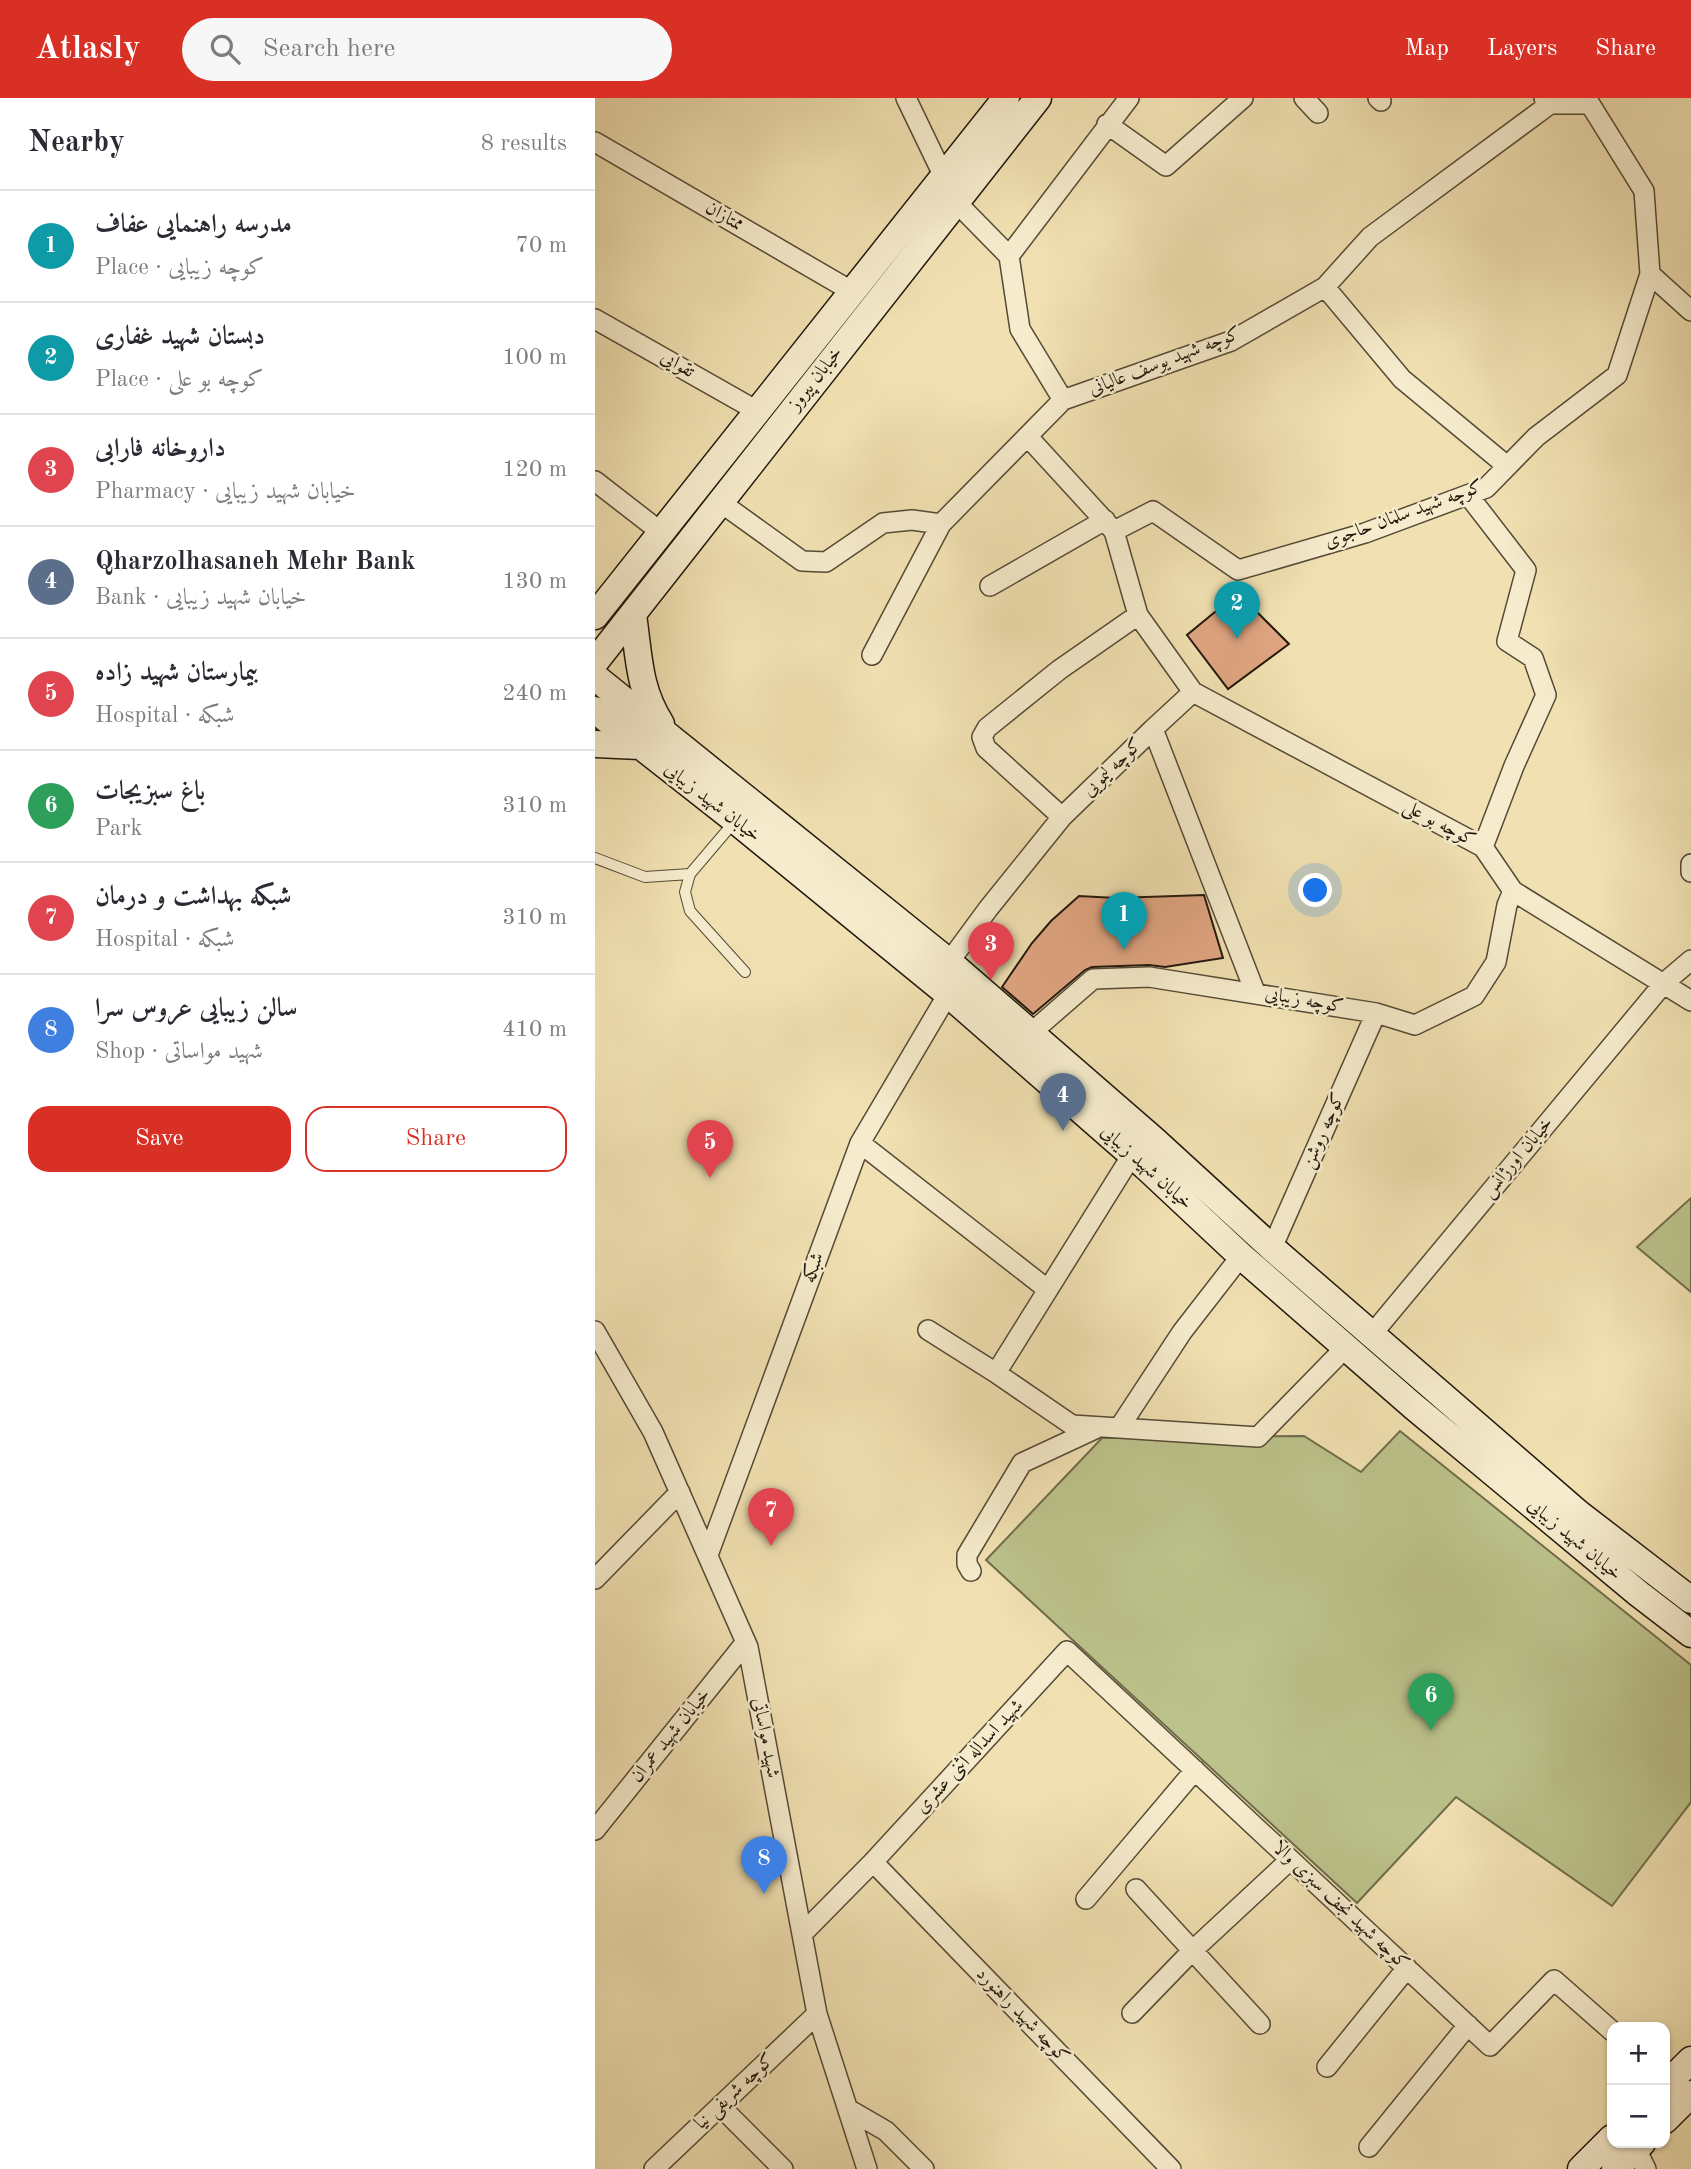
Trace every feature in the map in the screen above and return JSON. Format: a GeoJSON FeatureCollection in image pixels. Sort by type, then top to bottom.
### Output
{"type":"FeatureCollection","features":[{"type":"Feature","properties":{"kind":"main road","name":"خیابان پیروز"},"geometry":{"type":"LineString","coordinates":[[595,616],[606,596],[662,533],[1006,98]]}},
{"type":"Feature","properties":{"kind":"main road","name":"خیابان پیروز"},"geometry":{"type":"LineString","coordinates":[[595,662],[1038,98]]}},
{"type":"Feature","properties":{"kind":"main road"},"geometry":{"type":"LineString","coordinates":[[633,615],[639,671],[645,694],[669,738]]}},
{"type":"Feature","properties":{"kind":"main road","name":"خیابان شهید زیبایی"},"geometry":{"type":"LineString","coordinates":[[595,677],[949,962],[1154,1140],[1272,1248],[1579,1513],[1691,1600]]}},
{"type":"Feature","properties":{"kind":"main road","name":"خیابان شهید زیبایی"},"geometry":{"type":"LineString","coordinates":[[595,710],[948,994],[1132,1154],[1241,1256],[1455,1441],[1691,1634]]}},
{"type":"Feature","properties":{"kind":"main road"},"geometry":{"type":"LineString","coordinates":[[595,744],[640,746]]}},
{"type":"Feature","properties":{"kind":"main road"},"geometry":{"type":"LineString","coordinates":[[1455,1441],[1472,1420]]}},
{"type":"Feature","properties":{"kind":"main road"},"geometry":{"type":"LineString","coordinates":[[1673,2084],[1691,2060]]}},
{"type":"Feature","properties":{"kind":"main road"},"geometry":{"type":"LineString","coordinates":[[1581,2169],[1634,2150]]}},
{"type":"Feature","properties":{"kind":"main road"},"geometry":{"type":"LineString","coordinates":[[1615,2169],[1634,2150]]}},
{"type":"Feature","properties":{"kind":"street"},"geometry":{"type":"LineString","coordinates":[[906,98],[944,177]]}},
{"type":"Feature","properties":{"kind":"street"},"geometry":{"type":"LineString","coordinates":[[956,202],[1009,256],[1129,98]]}},
{"type":"Feature","properties":{"kind":"street"},"geometry":{"type":"LineString","coordinates":[[1107,124],[1165,166],[1243,98]]}},
{"type":"Feature","properties":{"kind":"street"},"geometry":{"type":"LineString","coordinates":[[1304,98],[1318,113]]}},
{"type":"Feature","properties":{"kind":"street"},"geometry":{"type":"LineString","coordinates":[[1547,101],[1592,101],[1644,191],[1650,274],[1691,311]]}},
{"type":"Feature","properties":{"kind":"street","name":"کوچه شهید یوسف عالیانی"},"geometry":{"type":"LineString","coordinates":[[1009,256],[1020,329],[1063,400],[1231,341],[1325,287],[1370,237],[1547,101]]}},
{"type":"Feature","properties":{"kind":"street","name":"ممتازان"},"geometry":{"type":"LineString","coordinates":[[595,142],[853,292]]}},
{"type":"Feature","properties":{"kind":"street","name":"کوچه شهید سلمان حاجوی"},"geometry":{"type":"LineString","coordinates":[[1110,526],[1153,511],[1238,570],[1365,533],[1486,488],[1536,437],[1617,375],[1650,274]]}},
{"type":"Feature","properties":{"kind":"street"},"geometry":{"type":"LineString","coordinates":[[1325,287],[1402,379],[1507,467]]}},
{"type":"Feature","properties":{"kind":"street","name":"تقوایی"},"geometry":{"type":"LineString","coordinates":[[595,319],[759,412]]}},
{"type":"Feature","properties":{"kind":"street"},"geometry":{"type":"LineString","coordinates":[[872,655],[940,524],[1063,400]]}},
{"type":"Feature","properties":{"kind":"street"},"geometry":{"type":"LineString","coordinates":[[1028,437],[1110,526],[1138,615],[1193,692],[1153,729]]}},
{"type":"Feature","properties":{"kind":"street"},"geometry":{"type":"LineString","coordinates":[[595,481],[662,533]]}},
{"type":"Feature","properties":{"kind":"street"},"geometry":{"type":"LineString","coordinates":[[1468,495],[1526,570],[1507,641],[1533,658],[1546,695],[1514,766],[1483,847]]}},
{"type":"Feature","properties":{"kind":"street"},"geometry":{"type":"LineString","coordinates":[[720,502],[802,561],[826,562],[883,523],[912,520],[940,524]]}},
{"type":"Feature","properties":{"kind":"street"},"geometry":{"type":"LineString","coordinates":[[990,586],[1110,526]]}},
{"type":"Feature","properties":{"kind":"street"},"geometry":{"type":"LineString","coordinates":[[1062,817],[986,748],[982,737],[987,727],[1059,670],[1138,615]]}},
{"type":"Feature","properties":{"kind":"street","name":"کوچه بو علی"},"geometry":{"type":"LineString","coordinates":[[1193,692],[1483,847],[1513,891],[1691,1001]]}},
{"type":"Feature","properties":{"kind":"street","name":"کوچه لیمویی"},"geometry":{"type":"LineString","coordinates":[[949,962],[988,908],[1062,817],[1153,729],[1255,992]]}},
{"type":"Feature","properties":{"kind":"street"},"geometry":{"type":"LineString","coordinates":[[1691,864],[1691,872]]}},
{"type":"Feature","properties":{"kind":"street","name":"کوچه زیبایی"},"geometry":{"type":"LineString","coordinates":[[1032,1032],[1093,979],[1149,977],[1376,1013],[1415,1025],[1474,996],[1496,962],[1507,905],[1513,891]]}},
{"type":"Feature","properties":{"kind":"street","name":"خیابان اورژانس"},"geometry":{"type":"LineString","coordinates":[[1373,1333],[1664,983],[1691,960]]}},
{"type":"Feature","properties":{"kind":"street","name":"شبکه"},"geometry":{"type":"LineString","coordinates":[[708,1555],[860,1143],[948,994]]}},
{"type":"Feature","properties":{"kind":"street","name":"کوچه روشن"},"geometry":{"type":"LineString","coordinates":[[1272,1248],[1376,1013]]}},
{"type":"Feature","properties":{"kind":"street"},"geometry":{"type":"LineString","coordinates":[[860,1143],[1047,1289]]}},
{"type":"Feature","properties":{"kind":"street"},"geometry":{"type":"LineString","coordinates":[[996,1373],[1132,1154]]}},
{"type":"Feature","properties":{"kind":"street"},"geometry":{"type":"LineString","coordinates":[[1119,1429],[1182,1332],[1241,1256]]}},
{"type":"Feature","properties":{"kind":"street"},"geometry":{"type":"LineString","coordinates":[[927,1330],[1072,1425],[1258,1437],[1346,1347]]}},
{"type":"Feature","properties":{"kind":"street","name":"شهید مواساتی"},"geometry":{"type":"LineString","coordinates":[[598,1343],[653,1432],[746,1642],[817,2014],[867,2169]]}},
{"type":"Feature","properties":{"kind":"street"},"geometry":{"type":"LineString","coordinates":[[971,1571],[967,1564],[967,1555],[1022,1463],[1096,1428]]}},
{"type":"Feature","properties":{"kind":"street"},"geometry":{"type":"LineString","coordinates":[[595,1579],[680,1492]]}},
{"type":"Feature","properties":{"kind":"street","name":"خیابان شهید عمران"},"geometry":{"type":"LineString","coordinates":[[595,1830],[746,1642]]}},
{"type":"Feature","properties":{"kind":"street","name":"شهید اسداله اثنی عشری"},"geometry":{"type":"LineString","coordinates":[[802,1934],[873,1862],[1067,1651]]}},
{"type":"Feature","properties":{"kind":"street","name":"کوچه شهید نجف سبزی والا"},"geometry":{"type":"LineString","coordinates":[[1067,1651],[1490,2046],[1553,1980],[1607,2027]]}},
{"type":"Feature","properties":{"kind":"street"},"geometry":{"type":"LineString","coordinates":[[1086,1899],[1195,1770]]}},
{"type":"Feature","properties":{"kind":"street"},"geometry":{"type":"LineString","coordinates":[[1132,2012],[1191,1952],[1290,1860]]}},
{"type":"Feature","properties":{"kind":"street","name":"کوچه شهید راهنورد"},"geometry":{"type":"LineString","coordinates":[[873,1862],[1171,2169]]}},
{"type":"Feature","properties":{"kind":"street"},"geometry":{"type":"LineString","coordinates":[[1136,1889],[1259,2024]]}},
{"type":"Feature","properties":{"kind":"street"},"geometry":{"type":"LineString","coordinates":[[1327,2067],[1407,1968]]}},
{"type":"Feature","properties":{"kind":"street","name":"کوچه شریفی نیا"},"geometry":{"type":"LineString","coordinates":[[654,2169],[817,2014]]}},
{"type":"Feature","properties":{"kind":"street"},"geometry":{"type":"LineString","coordinates":[[1369,2147],[1468,2025]]}},
{"type":"Feature","properties":{"kind":"street"},"geometry":{"type":"LineString","coordinates":[[720,2106],[783,2169]]}},
{"type":"Feature","properties":{"kind":"street"},"geometry":{"type":"LineString","coordinates":[[848,2109],[886,2131],[924,2169]]}},
{"type":"Feature","properties":{"kind":"lane"},"geometry":{"type":"LineString","coordinates":[[735,820],[690,874],[685,892],[690,911],[745,972]]}},
{"type":"Feature","properties":{"kind":"lane"},"geometry":{"type":"LineString","coordinates":[[595,858],[645,877],[690,874]]}},
{"type":"Feature","properties":{"kind":"green space"},"geometry":{"type":"Polygon","coordinates":[[[1691,1198],[1691,1292],[1637,1247],[1691,1198]]]}},
{"type":"Feature","properties":{"kind":"green space"},"geometry":{"type":"Polygon","coordinates":[[[1400,1431],[1691,1665],[1691,1802],[1612,1906],[1456,1797],[1357,1903],[986,1560],[1102,1438],[1304,1436],[1361,1472],[1400,1431]]]}},
{"type":"Feature","properties":{"kind":"building"},"geometry":{"type":"Polygon","coordinates":[[[1238,593],[1289,644],[1228,689],[1187,635],[1238,593]]]}},
{"type":"Feature","properties":{"kind":"building"},"geometry":{"type":"Polygon","coordinates":[[[1204,895],[1223,958],[1165,967],[1092,967],[1033,1014],[1002,987],[1032,943],[1051,921],[1079,896],[1116,898],[1204,895]]]}},
{"type":"Feature","properties":{"kind":"place","name":"دبستان شهید غفاری"},"geometry":{"type":"Point","coordinates":[1237,639]}},
{"type":"Feature","properties":{"kind":"place","name":"مدرسه راهنمایی عفاف"},"geometry":{"type":"Point","coordinates":[1124,950]}},
{"type":"Feature","properties":{"kind":"place","name":"داروخانه فارابی"},"geometry":{"type":"Point","coordinates":[991,980]}},
{"type":"Feature","properties":{"kind":"place","name":"Qharzolhasaneh Mehr Bank"},"geometry":{"type":"Point","coordinates":[1063,1131]}},
{"type":"Feature","properties":{"kind":"place","name":"بیمارستان شهید زاده"},"geometry":{"type":"Point","coordinates":[710,1178]}},
{"type":"Feature","properties":{"kind":"place","name":"شبکه بهداشت و درمان"},"geometry":{"type":"Point","coordinates":[771,1546]}},
{"type":"Feature","properties":{"kind":"place","name":"باغ سبزیجات"},"geometry":{"type":"Point","coordinates":[1431,1731]}},
{"type":"Feature","properties":{"kind":"place","name":"سالن زیبایی عروس سرا"},"geometry":{"type":"Point","coordinates":[764,1894]}}]}
